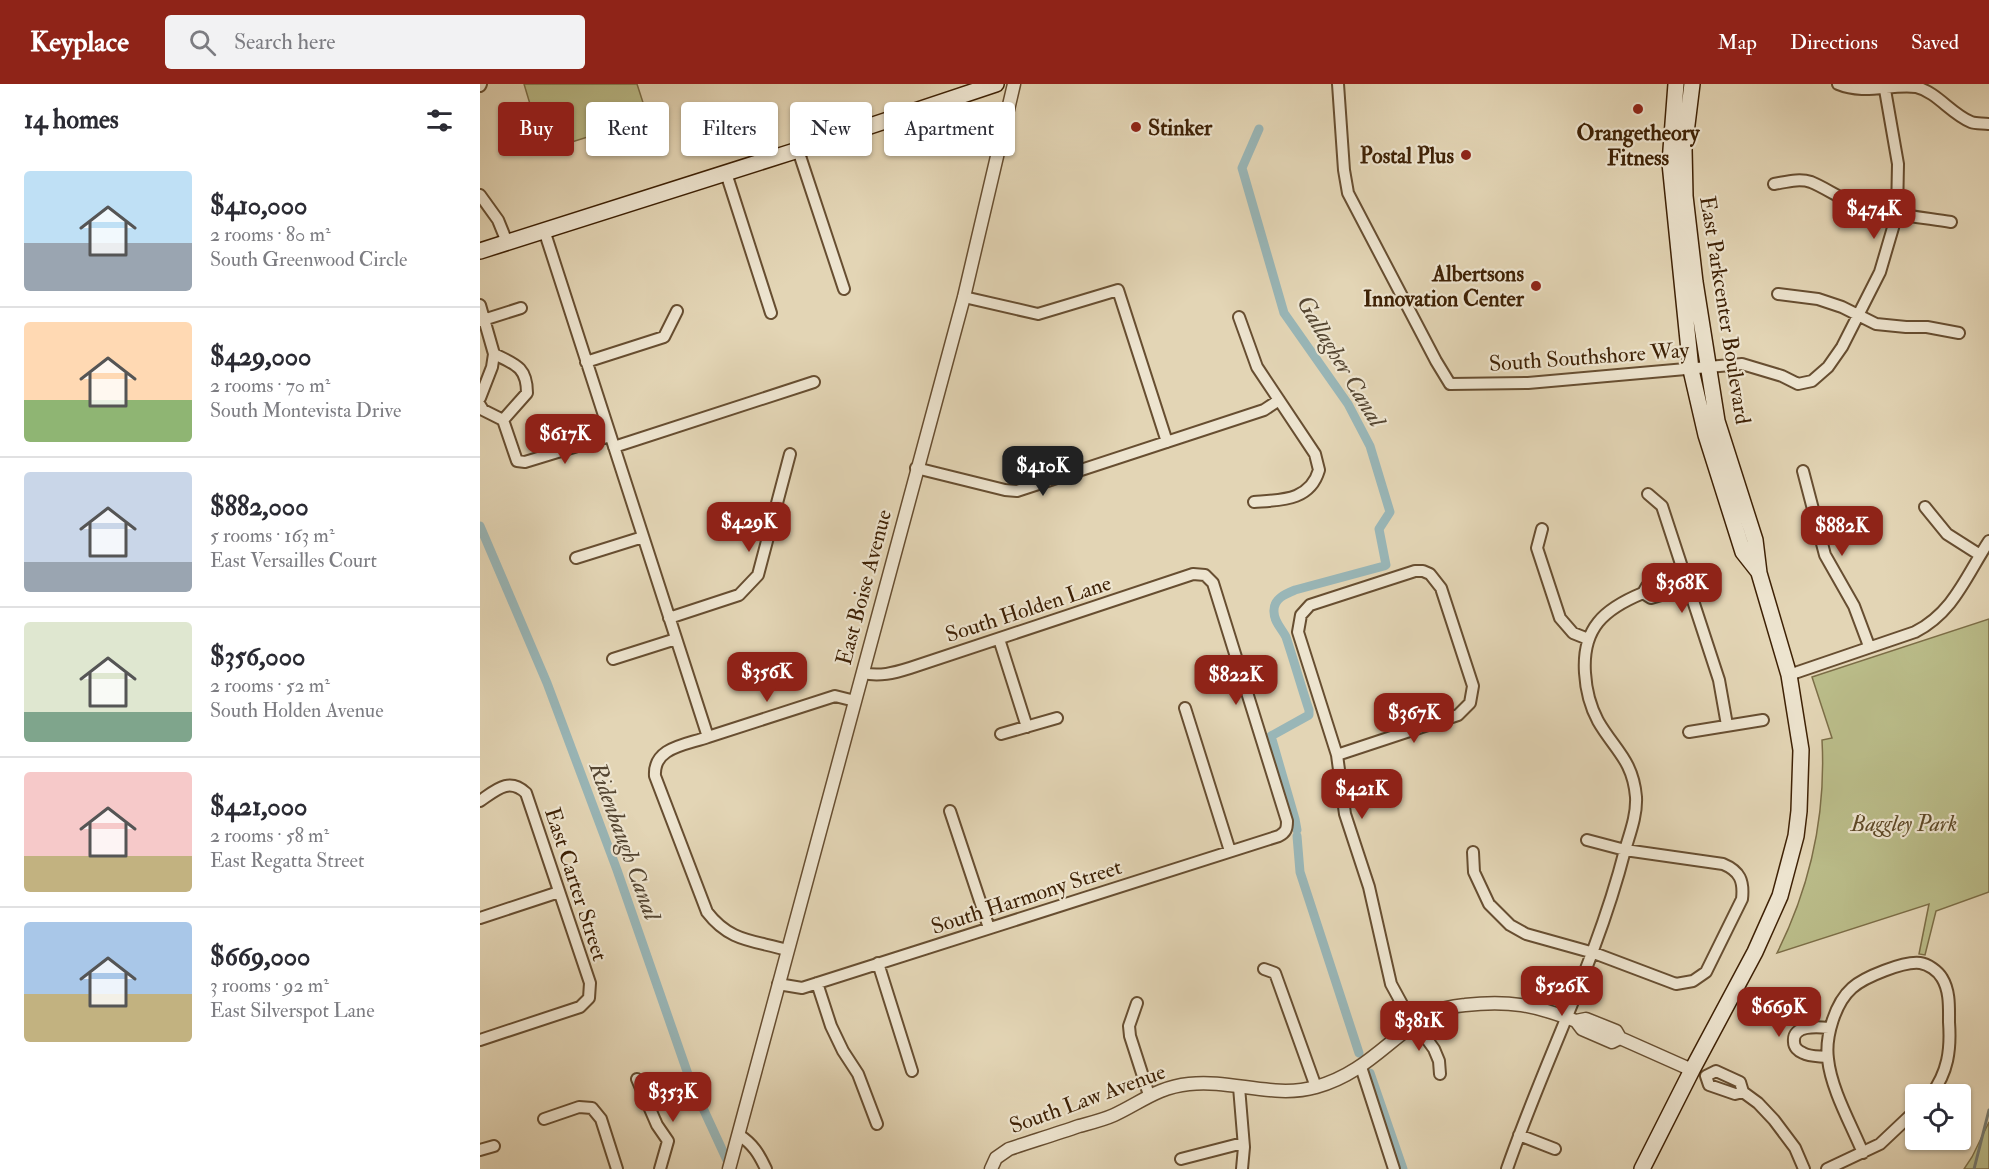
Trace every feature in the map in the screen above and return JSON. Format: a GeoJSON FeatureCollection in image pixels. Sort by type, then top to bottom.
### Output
{"type":"FeatureCollection","features":[{"type":"Feature","properties":{"kind":"main road"},"geometry":{"type":"LineString","coordinates":[[872,125],[996,84]]}},
{"type":"Feature","properties":{"kind":"main road","name":"East Parkcenter Boulevard"},"geometry":{"type":"LineString","coordinates":[[1676,84],[1670,163],[1691,370],[1706,435],[1743,552],[1759,573]]}},
{"type":"Feature","properties":{"kind":"main road","name":"East Parkcenter Boulevard"},"geometry":{"type":"LineString","coordinates":[[1642,1169],[1699,1073],[1780,896],[1796,836],[1799,811],[1801,750],[1789,675],[1759,573],[1755,540],[1717,421],[1707,368],[1685,195],[1684,149],[1692,84]]}},
{"type":"Feature","properties":{"kind":"main road"},"geometry":{"type":"LineString","coordinates":[[480,251],[790,153]]}},
{"type":"Feature","properties":{"kind":"street","name":"East Boise Avenue"},"geometry":{"type":"LineString","coordinates":[[729,1169],[916,468],[964,297],[1014,84]]}},
{"type":"Feature","properties":{"kind":"street","name":"South Southshore Way"},"geometry":{"type":"LineString","coordinates":[[1338,84],[1344,170],[1348,193],[1450,384],[1528,383],[1742,364],[1782,376],[1798,384],[1812,381],[1828,367],[1842,347],[1856,315]]}},
{"type":"Feature","properties":{"kind":"street"},"geometry":{"type":"LineString","coordinates":[[1838,84],[1865,90],[1885,86],[1916,87],[1926,91],[1971,122],[1989,124]]}},
{"type":"Feature","properties":{"kind":"street"},"geometry":{"type":"LineString","coordinates":[[1856,315],[1880,272],[1897,214],[1898,164],[1885,86]]}},
{"type":"Feature","properties":{"kind":"street"},"geometry":{"type":"LineString","coordinates":[[800,156],[844,289]]}},
{"type":"Feature","properties":{"kind":"street"},"geometry":{"type":"LineString","coordinates":[[726,173],[771,313]]}},
{"type":"Feature","properties":{"kind":"street"},"geometry":{"type":"LineString","coordinates":[[1774,184],[1799,180],[1811,182],[1838,198],[1857,204],[1897,214],[1951,222]]}},
{"type":"Feature","properties":{"kind":"street"},"geometry":{"type":"LineString","coordinates":[[480,195],[498,220],[507,242]]}},
{"type":"Feature","properties":{"kind":"street"},"geometry":{"type":"LineString","coordinates":[[544,230],[708,737]]}},
{"type":"Feature","properties":{"kind":"street"},"geometry":{"type":"LineString","coordinates":[[964,297],[1038,314],[1118,290],[1167,442]]}},
{"type":"Feature","properties":{"kind":"street"},"geometry":{"type":"LineString","coordinates":[[1778,294],[1818,298],[1876,324],[1927,327],[1959,333]]}},
{"type":"Feature","properties":{"kind":"street"},"geometry":{"type":"LineString","coordinates":[[480,304],[482,321],[494,354],[492,367],[480,398]]}},
{"type":"Feature","properties":{"kind":"street"},"geometry":{"type":"LineString","coordinates":[[482,321],[521,308]]}},
{"type":"Feature","properties":{"kind":"street"},"geometry":{"type":"LineString","coordinates":[[586,362],[664,337],[677,311]]}},
{"type":"Feature","properties":{"kind":"street"},"geometry":{"type":"LineString","coordinates":[[1239,317],[1257,367],[1315,454],[1319,470],[1311,488],[1302,493],[1281,500],[1254,502]]}},
{"type":"Feature","properties":{"kind":"street"},"geometry":{"type":"LineString","coordinates":[[494,354],[515,364],[527,380],[526,393],[503,420]]}},
{"type":"Feature","properties":{"kind":"street"},"geometry":{"type":"LineString","coordinates":[[614,447],[814,382]]}},
{"type":"Feature","properties":{"kind":"street"},"geometry":{"type":"LineString","coordinates":[[916,468],[1017,491],[1264,410],[1279,400]]}},
{"type":"Feature","properties":{"kind":"street"},"geometry":{"type":"LineString","coordinates":[[480,405],[483,410],[503,420],[517,462],[525,462],[610,436]]}},
{"type":"Feature","properties":{"kind":"street"},"geometry":{"type":"LineString","coordinates":[[669,618],[739,595],[758,575],[790,454]]}},
{"type":"Feature","properties":{"kind":"street"},"geometry":{"type":"LineString","coordinates":[[1803,471],[1826,555],[1854,606],[1869,646]]}},
{"type":"Feature","properties":{"kind":"street"},"geometry":{"type":"LineString","coordinates":[[1648,494],[1662,506],[1719,680],[1727,725]]}},
{"type":"Feature","properties":{"kind":"street"},"geometry":{"type":"LineString","coordinates":[[1925,507],[1947,534],[1980,555]]}},
{"type":"Feature","properties":{"kind":"street"},"geometry":{"type":"LineString","coordinates":[[1542,529],[1537,548],[1560,618],[1573,633],[1588,639]]}},
{"type":"Feature","properties":{"kind":"street"},"geometry":{"type":"LineString","coordinates":[[576,558],[643,537]]}},
{"type":"Feature","properties":{"kind":"street"},"geometry":{"type":"LineString","coordinates":[[1789,675],[1915,632],[1930,624],[1950,604],[1989,541]]}},
{"type":"Feature","properties":{"kind":"street"},"geometry":{"type":"LineString","coordinates":[[1337,755],[1458,715],[1470,703],[1473,686],[1441,588],[1430,574],[1415,571],[1310,605],[1301,615],[1298,632],[1337,755],[1345,814],[1369,887],[1388,974],[1396,995],[1434,1049],[1439,1061],[1440,1074]]}},
{"type":"Feature","properties":{"kind":"street","name":"South Holden Lane"},"geometry":{"type":"LineString","coordinates":[[863,673],[888,674],[1193,574],[1205,575],[1214,583],[1287,821],[1285,832]]}},
{"type":"Feature","properties":{"kind":"street"},"geometry":{"type":"LineString","coordinates":[[1507,1169],[1519,1135],[1571,1019],[1594,953],[1634,821],[1636,798],[1631,772],[1621,752],[1598,722],[1587,690],[1584,659],[1588,639],[1608,611],[1619,603],[1643,593],[1647,585],[1684,574]]}},
{"type":"Feature","properties":{"kind":"street"},"geometry":{"type":"LineString","coordinates":[[1643,593],[1651,598],[1688,587]]}},
{"type":"Feature","properties":{"kind":"street"},"geometry":{"type":"LineString","coordinates":[[613,659],[676,639]]}},
{"type":"Feature","properties":{"kind":"street"},"geometry":{"type":"LineString","coordinates":[[999,639],[1027,726]]}},
{"type":"Feature","properties":{"kind":"street"},"geometry":{"type":"LineString","coordinates":[[787,950],[734,937],[717,926],[706,912],[655,776],[657,760],[667,751],[835,696],[855,701]]}},
{"type":"Feature","properties":{"kind":"street"},"geometry":{"type":"LineString","coordinates":[[1185,708],[1230,851]]}},
{"type":"Feature","properties":{"kind":"street"},"geometry":{"type":"LineString","coordinates":[[1001,734],[1057,718]]}},
{"type":"Feature","properties":{"kind":"street"},"geometry":{"type":"LineString","coordinates":[[1689,732],[1763,720]]}},
{"type":"Feature","properties":{"kind":"street","name":"East Carter Street"},"geometry":{"type":"LineString","coordinates":[[480,801],[496,789],[510,784],[519,786],[526,793],[590,983],[590,998],[580,1007],[480,1040]]}},
{"type":"Feature","properties":{"kind":"street"},"geometry":{"type":"LineString","coordinates":[[950,811],[989,928]]}},
{"type":"Feature","properties":{"kind":"street","name":"South Harmony Street"},"geometry":{"type":"LineString","coordinates":[[778,984],[802,988],[1285,832]]}},
{"type":"Feature","properties":{"kind":"street"},"geometry":{"type":"LineString","coordinates":[[1473,852],[1474,872],[1489,904],[1498,915],[1526,933],[1594,953],[1676,984],[1693,981],[1706,972],[1742,899],[1744,886],[1740,875],[1731,867],[1723,864],[1625,850],[1587,840]]}},
{"type":"Feature","properties":{"kind":"street"},"geometry":{"type":"LineString","coordinates":[[480,918],[559,892]]}},
{"type":"Feature","properties":{"kind":"street"},"geometry":{"type":"LineString","coordinates":[[878,963],[912,1071]]}},
{"type":"Feature","properties":{"kind":"street"},"geometry":{"type":"LineString","coordinates":[[1863,1153],[1833,1083],[1827,1057],[1830,1028],[1851,989],[1873,976],[1914,963],[1923,964],[1941,976],[1947,989],[1950,1039],[1947,1066],[1939,1084]]}},
{"type":"Feature","properties":{"kind":"street"},"geometry":{"type":"LineString","coordinates":[[1264,969],[1275,972],[1316,1087]]}},
{"type":"Feature","properties":{"kind":"street"},"geometry":{"type":"LineString","coordinates":[[817,983],[831,1026],[858,1074],[877,1124]]}},
{"type":"Feature","properties":{"kind":"street","name":"South Law Avenue"},"geometry":{"type":"LineString","coordinates":[[991,1169],[996,1158],[1010,1149],[1113,1115],[1149,1095],[1169,1088],[1204,1083],[1281,1090],[1316,1087],[1360,1067],[1432,1013],[1446,1008],[1491,1002],[1525,1004],[1571,1019],[1586,1019],[1616,1031],[1620,1038],[1699,1073]]}},
{"type":"Feature","properties":{"kind":"street"},"geometry":{"type":"LineString","coordinates":[[1137,1003],[1129,1026],[1130,1036],[1149,1095]]}},
{"type":"Feature","properties":{"kind":"street"},"geometry":{"type":"LineString","coordinates":[[1827,1057],[1802,1053],[1795,1047],[1793,1040],[1799,1030],[1807,1027],[1830,1028]]}},
{"type":"Feature","properties":{"kind":"street"},"geometry":{"type":"LineString","coordinates":[[1360,1067],[1394,1169]]}},
{"type":"Feature","properties":{"kind":"street"},"geometry":{"type":"LineString","coordinates":[[1699,1073],[1716,1071],[1740,1082],[1743,1092],[1758,1103],[1774,1120],[1795,1148],[1804,1169]]}},
{"type":"Feature","properties":{"kind":"street"},"geometry":{"type":"LineString","coordinates":[[637,1079],[657,1125],[668,1141],[660,1169]]}},
{"type":"Feature","properties":{"kind":"street"},"geometry":{"type":"LineString","coordinates":[[1239,1087],[1243,1143],[1242,1169]]}},
{"type":"Feature","properties":{"kind":"street"},"geometry":{"type":"LineString","coordinates":[[544,1119],[579,1107],[592,1108],[601,1119],[617,1169]]}},
{"type":"Feature","properties":{"kind":"street"},"geometry":{"type":"LineString","coordinates":[[1827,1169],[1881,1144],[1905,1121]]}},
{"type":"Feature","properties":{"kind":"street"},"geometry":{"type":"LineString","coordinates":[[739,1135],[759,1154],[766,1169]]}},
{"type":"Feature","properties":{"kind":"street"},"geometry":{"type":"LineString","coordinates":[[1519,1135],[1555,1149]]}},
{"type":"Feature","properties":{"kind":"street"},"geometry":{"type":"LineString","coordinates":[[1181,1159],[1243,1143]]}},
{"type":"Feature","properties":{"kind":"street"},"geometry":{"type":"LineString","coordinates":[[480,1150],[494,1146]]}},
{"type":"Feature","properties":{"kind":"green space"},"geometry":{"type":"Polygon","coordinates":[[[524,84],[637,84],[643,102],[586,102],[586,138],[574,141],[574,102],[529,102],[524,84]]]}},
{"type":"Feature","properties":{"kind":"green space","name":"Baggley Park"},"geometry":{"type":"Polygon","coordinates":[[[1989,619],[1989,892],[1936,911],[1925,955],[1919,954],[1929,904],[1777,953],[1789,928],[1807,876],[1818,823],[1823,768],[1822,740],[1832,738],[1812,677],[1989,619]]]}},
{"type":"Feature","properties":{"kind":"green space"},"geometry":{"type":"Polygon","coordinates":[[[1989,1122],[1989,1169],[1964,1169],[1972,1157],[1989,1122]]]}},
{"type":"Feature","properties":{"kind":"waterway","name":"Gallagher Canal"},"geometry":{"type":"LineString","coordinates":[[1259,129],[1242,168],[1284,313],[1348,404],[1370,446],[1390,512],[1379,529],[1386,565],[1295,590],[1280,598],[1274,607],[1275,619],[1286,637],[1309,710],[1309,715],[1271,736],[1297,830]]}},
{"type":"Feature","properties":{"kind":"waterway","name":"Ridenbaugh Canal"},"geometry":{"type":"LineString","coordinates":[[480,526],[547,683],[617,870],[690,1080],[731,1169]]}},
{"type":"Feature","properties":{"kind":"waterway","name":"Gallagher Canal"},"geometry":{"type":"LineString","coordinates":[[1297,836],[1300,872],[1359,1053]]}},
{"type":"Feature","properties":{"kind":"waterway","name":"Gallagher Canal"},"geometry":{"type":"LineString","coordinates":[[1370,1073],[1403,1169]]}},
{"type":"Feature","properties":{"kind":"waterway"},"geometry":{"type":"LineString","coordinates":[[1974,1169],[1989,1110]]}},
{"type":"Feature","properties":{"kind":"place","name":"Orangetheory Fitness"},"geometry":{"type":"Point","coordinates":[1638,109]}},
{"type":"Feature","properties":{"kind":"place","name":"Stinker"},"geometry":{"type":"Point","coordinates":[1136,127]}},
{"type":"Feature","properties":{"kind":"place","name":"Postal Plus"},"geometry":{"type":"Point","coordinates":[1466,155]}},
{"type":"Feature","properties":{"kind":"place","name":"Albertsons Innovation Center"},"geometry":{"type":"Point","coordinates":[1536,286]}}]}
